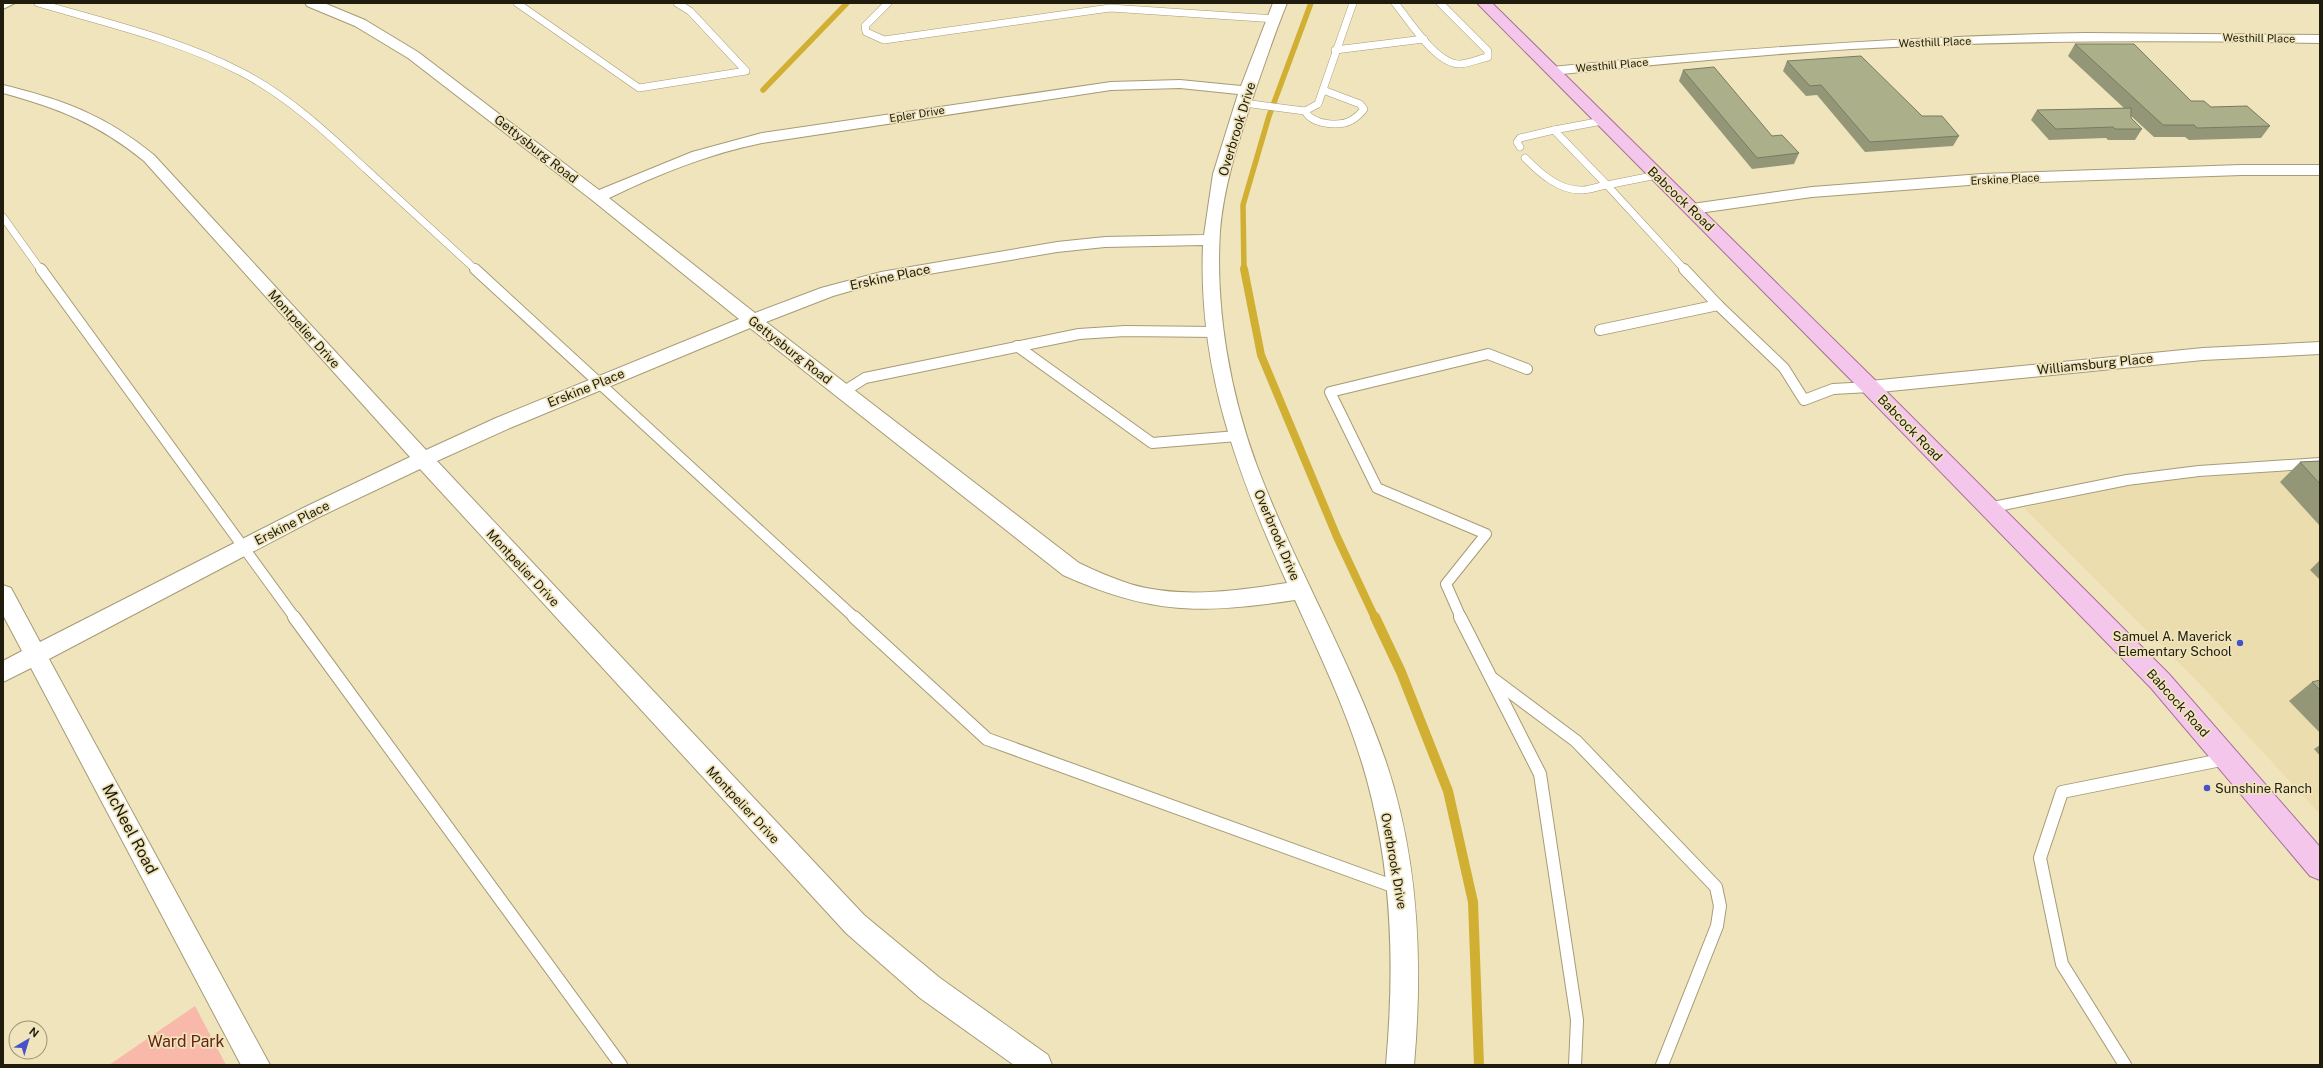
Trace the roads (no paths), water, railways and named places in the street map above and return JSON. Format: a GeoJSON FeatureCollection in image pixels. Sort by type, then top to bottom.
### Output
{"type":"FeatureCollection","features":[{"type":"Feature","properties":{"kind":"main road","name":"Babcock Road"},"geometry":{"type":"LineString","coordinates":[[1484,3],[1870,387],[2160,681],[2320,867]]}},
{"type":"Feature","properties":{"kind":"street"},"geometry":{"type":"LineString","coordinates":[[3,5],[8,3]]}},
{"type":"Feature","properties":{"kind":"street","name":"Gettysburg Road"},"geometry":{"type":"LineString","coordinates":[[312,3],[360,23],[413,55],[598,197],[843,392],[1071,569],[1100,584],[1141,597],[1185,603],[1230,601],[1301,590]]}},
{"type":"Feature","properties":{"kind":"street","name":"Overbrook Drive"},"geometry":{"type":"LineString","coordinates":[[1277,11],[1251,100],[1223,162],[1212,240],[1212,296],[1219,358],[1237,436],[1264,506],[1349,694],[1375,765],[1394,844],[1405,932],[1405,1023],[1400,1065]]}},
{"type":"Feature","properties":{"kind":"street","name":"Westhill Place"},"geometry":{"type":"LineString","coordinates":[[1552,71],[1759,52],[1944,41],[2168,36],[2320,39]]}},
{"type":"Feature","properties":{"kind":"street","name":"Epler Drive"},"geometry":{"type":"LineString","coordinates":[[598,197],[688,157],[728,144],[1111,86],[1180,84],[1251,100]]}},
{"type":"Feature","properties":{"kind":"street","name":"Montpelier Drive"},"geometry":{"type":"LineString","coordinates":[[3,89],[58,104],[94,118],[124,137],[149,158],[423,459],[855,924],[930,988],[1038,1065]]}},
{"type":"Feature","properties":{"kind":"street","name":"Erskine Place"},"geometry":{"type":"LineString","coordinates":[[1692,210],[1812,192],[1982,180],[2240,170],[2320,170]]}},
{"type":"Feature","properties":{"kind":"street","name":"Erskine Place"},"geometry":{"type":"LineString","coordinates":[[3,672],[310,512],[423,459],[598,383],[828,292],[881,277],[1064,246],[1105,242],[1212,240]]}},
{"type":"Feature","properties":{"kind":"street","name":"Williamsburg Place"},"geometry":{"type":"LineString","coordinates":[[1870,387],[2203,354],[2320,348]]}},
{"type":"Feature","properties":{"kind":"street","name":"McNeel Road"},"geometry":{"type":"LineString","coordinates":[[3,594],[256,1065]]}},
{"type":"Feature","properties":{"kind":"lane"},"geometry":{"type":"LineString","coordinates":[[38,3],[159,39],[206,56],[241,72],[277,94],[343,148],[987,739],[1400,889]]}},
{"type":"Feature","properties":{"kind":"lane"},"geometry":{"type":"LineString","coordinates":[[516,3],[640,88],[746,71],[690,11],[677,3]]}},
{"type":"Feature","properties":{"kind":"lane"},"geometry":{"type":"LineString","coordinates":[[888,3],[864,26],[866,32],[884,40],[1110,8],[1277,11]]}},
{"type":"Feature","properties":{"kind":"lane"},"geometry":{"type":"LineString","coordinates":[[1251,100],[1296,111],[1306,111],[1318,104],[1352,3]]}},
{"type":"Feature","properties":{"kind":"lane"},"geometry":{"type":"LineString","coordinates":[[1395,3],[1435,52],[1451,63],[1460,64],[1485,59],[1489,54],[1440,3]]}},
{"type":"Feature","properties":{"kind":"lane"},"geometry":{"type":"LineString","coordinates":[[1335,50],[1424,39]]}},
{"type":"Feature","properties":{"kind":"lane"},"geometry":{"type":"LineString","coordinates":[[1306,111],[1307,116],[1317,122],[1342,124],[1352,121],[1364,109],[1360,104],[1323,90]]}},
{"type":"Feature","properties":{"kind":"lane"},"geometry":{"type":"LineString","coordinates":[[1520,148],[1517,142],[1520,138],[1602,121]]}},
{"type":"Feature","properties":{"kind":"lane"},"geometry":{"type":"LineString","coordinates":[[1554,130],[1718,305],[1784,368],[1804,400],[1833,389],[1870,387]]}},
{"type":"Feature","properties":{"kind":"lane"},"geometry":{"type":"LineString","coordinates":[[1525,158],[1543,176],[1568,187],[1581,190],[1657,175]]}},
{"type":"Feature","properties":{"kind":"lane"},"geometry":{"type":"LineString","coordinates":[[3,217],[621,1065]]}},
{"type":"Feature","properties":{"kind":"lane"},"geometry":{"type":"LineString","coordinates":[[1600,330],[1718,305]]}},
{"type":"Feature","properties":{"kind":"lane"},"geometry":{"type":"LineString","coordinates":[[843,392],[865,378],[1079,334],[1125,331],[1216,332]]}},
{"type":"Feature","properties":{"kind":"lane"},"geometry":{"type":"LineString","coordinates":[[1017,346],[1152,443],[1237,436]]}},
{"type":"Feature","properties":{"kind":"lane"},"geometry":{"type":"LineString","coordinates":[[1527,369],[1488,354],[1330,392],[1377,488],[1486,534],[1446,584],[1461,619],[1540,774],[1577,1020],[1575,1065]]}},
{"type":"Feature","properties":{"kind":"lane"},"geometry":{"type":"LineString","coordinates":[[1988,508],[2127,480],[2199,471],[2320,463]]}},
{"type":"Feature","properties":{"kind":"lane"},"geometry":{"type":"LineString","coordinates":[[1491,678],[1576,741],[1716,887],[1720,906],[1717,926],[1662,1065]]}},
{"type":"Feature","properties":{"kind":"lane"},"geometry":{"type":"LineString","coordinates":[[2125,1065],[2062,964],[2040,858],[2057,806],[2062,792],[2228,759]]}},
{"type":"Feature","properties":{"kind":"waterway"},"geometry":{"type":"LineString","coordinates":[[763,90],[847,3]]}},
{"type":"Feature","properties":{"kind":"waterway"},"geometry":{"type":"LineString","coordinates":[[1244,270],[1243,205],[1269,116],[1311,3]]}},
{"type":"Feature","properties":{"kind":"waterway"},"geometry":{"type":"LineString","coordinates":[[1244,269],[1261,355],[1337,537],[1375,618]]}},
{"type":"Feature","properties":{"kind":"waterway"},"geometry":{"type":"LineString","coordinates":[[1375,617],[1401,672],[1448,791],[1473,902],[1479,1065]]}},
{"type":"Feature","properties":{"kind":"place","name":"Samuel A. Maverick Elementary School"},"geometry":{"type":"Point","coordinates":[2240,643]}},
{"type":"Feature","properties":{"kind":"place","name":"Sunshine Ranch"},"geometry":{"type":"Point","coordinates":[2207,788]}},
{"type":"Feature","properties":{"kind":"park label","name":"Ward Park"},"geometry":{"type":"Point","coordinates":[186,1041]}}]}
